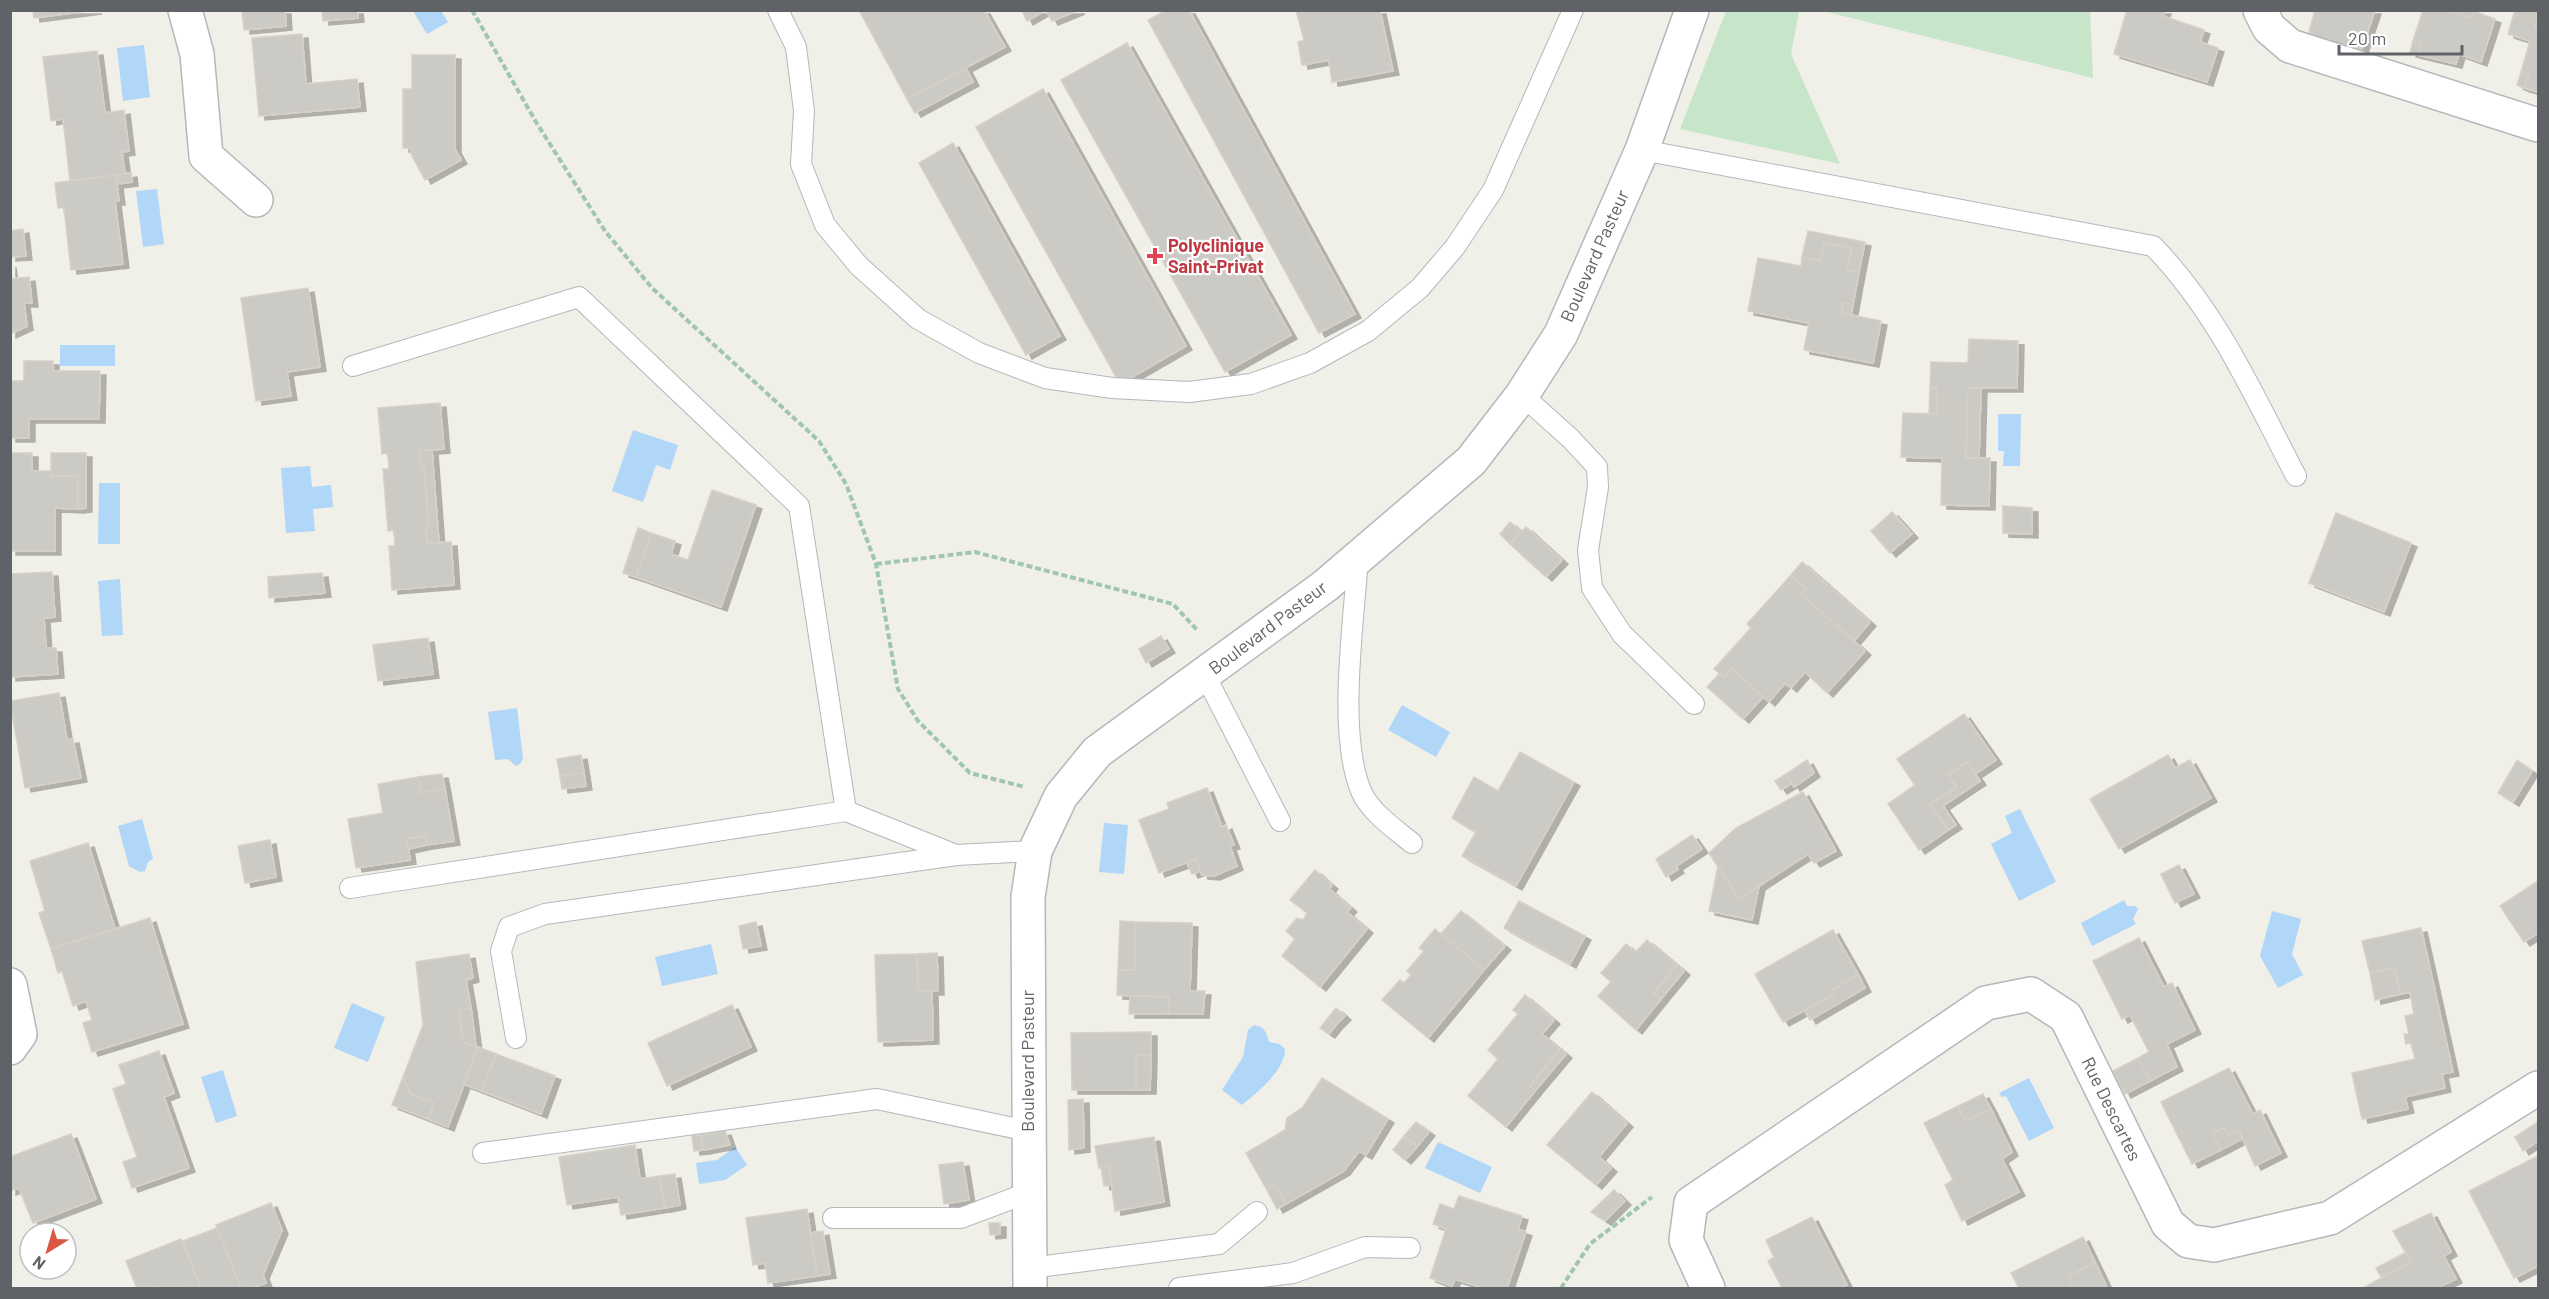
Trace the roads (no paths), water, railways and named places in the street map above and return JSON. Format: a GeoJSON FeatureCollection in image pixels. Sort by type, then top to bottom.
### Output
{"type":"FeatureCollection","features":[{"type":"Feature","properties":{"kind":"street"},"geometry":{"type":"LineString","coordinates":[[185,10],[197,54],[206,156],[256,200]]}},
{"type":"Feature","properties":{"kind":"street","name":"Boulevard Pasteur"},"geometry":{"type":"LineString","coordinates":[[1030,1278],[1028,897],[1035,851],[1060,796],[1097,752],[1325,586],[1471,461],[1522,395],[1561,334],[1642,150],[1692,10]]}},
{"type":"Feature","properties":{"kind":"street"},"geometry":{"type":"LineString","coordinates":[[2260,10],[2269,28],[2290,46],[2538,126]]}},
{"type":"Feature","properties":{"kind":"street"},"geometry":{"type":"LineString","coordinates":[[10,985],[20,1034],[10,1048]]}},
{"type":"Feature","properties":{"kind":"street","name":"Rue Descartes"},"geometry":{"type":"LineString","coordinates":[[1708,1288],[1686,1240],[1691,1203],[1986,1003],[2031,994],[2066,1017],[2168,1224],[2188,1241],[2214,1245],[2330,1218],[2538,1088]]}},
{"type":"Feature","properties":{"kind":"lane"},"geometry":{"type":"LineString","coordinates":[[778,10],[796,47],[804,111],[801,164],[825,225],[859,266],[918,319],[979,353],[1045,378],[1112,388],[1189,392],[1251,384],[1310,363],[1368,331],[1420,288],[1455,247],[1493,190],[1573,10]]}},
{"type":"Feature","properties":{"kind":"lane"},"geometry":{"type":"LineString","coordinates":[[1642,150],[2153,246],[2184,277],[2228,344],[2296,476]]}},
{"type":"Feature","properties":{"kind":"lane"},"geometry":{"type":"LineString","coordinates":[[352,366],[579,297],[799,506],[846,811]]}},
{"type":"Feature","properties":{"kind":"lane"},"geometry":{"type":"LineString","coordinates":[[1522,395],[1571,439],[1597,467],[1598,488],[1588,550],[1592,588],[1622,634],[1694,704]]}},
{"type":"Feature","properties":{"kind":"lane"},"geometry":{"type":"LineString","coordinates":[[1358,557],[1348,731],[1361,792],[1379,815],[1412,843]]}},
{"type":"Feature","properties":{"kind":"lane"},"geometry":{"type":"LineString","coordinates":[[1211,671],[1280,821]]}},
{"type":"Feature","properties":{"kind":"lane"},"geometry":{"type":"LineString","coordinates":[[350,888],[846,811],[956,855]]}},
{"type":"Feature","properties":{"kind":"lane"},"geometry":{"type":"LineString","coordinates":[[516,1038],[501,951],[509,927],[545,914],[956,855],[1035,851]]}},
{"type":"Feature","properties":{"kind":"lane"},"geometry":{"type":"LineString","coordinates":[[483,1153],[877,1099],[1028,1131]]}},
{"type":"Feature","properties":{"kind":"lane"},"geometry":{"type":"LineString","coordinates":[[833,1218],[961,1218],[1030,1192]]}},
{"type":"Feature","properties":{"kind":"lane"},"geometry":{"type":"LineString","coordinates":[[1030,1278],[1219,1244],[1257,1212]]}},
{"type":"Feature","properties":{"kind":"lane"},"geometry":{"type":"LineString","coordinates":[[1179,1288],[1293,1273],[1365,1247],[1410,1248]]}},
{"type":"Feature","properties":{"kind":"water"},"geometry":{"type":"Polygon","coordinates":[[[413,11],[441,11],[448,22],[427,34],[413,11]]]}},
{"type":"Feature","properties":{"kind":"water"},"geometry":{"type":"Polygon","coordinates":[[[144,45],[150,97],[123,101],[117,48],[144,45]]]}},
{"type":"Feature","properties":{"kind":"water"},"geometry":{"type":"Polygon","coordinates":[[[157,189],[164,244],[143,247],[136,191],[157,189]]]}},
{"type":"Feature","properties":{"kind":"water"},"geometry":{"type":"Polygon","coordinates":[[[60,345],[115,345],[115,366],[60,366],[60,345]]]}},
{"type":"Feature","properties":{"kind":"water"},"geometry":{"type":"Polygon","coordinates":[[[1998,414],[2021,414],[2020,466],[2003,466],[2004,451],[1998,451],[1998,414]]]}},
{"type":"Feature","properties":{"kind":"water"},"geometry":{"type":"Polygon","coordinates":[[[633,430],[678,445],[670,470],[656,465],[643,502],[612,491],[633,430]]]}},
{"type":"Feature","properties":{"kind":"water"},"geometry":{"type":"Polygon","coordinates":[[[310,466],[312,487],[331,485],[333,507],[313,509],[315,531],[286,533],[281,468],[310,466]]]}},
{"type":"Feature","properties":{"kind":"water"},"geometry":{"type":"Polygon","coordinates":[[[99,483],[120,483],[120,544],[98,544],[99,483]]]}},
{"type":"Feature","properties":{"kind":"water"},"geometry":{"type":"Polygon","coordinates":[[[120,579],[123,635],[102,636],[98,581],[120,579]]]}},
{"type":"Feature","properties":{"kind":"water"},"geometry":{"type":"Polygon","coordinates":[[[1402,705],[1450,732],[1436,757],[1388,730],[1402,705]]]}},
{"type":"Feature","properties":{"kind":"water"},"geometry":{"type":"Polygon","coordinates":[[[517,708],[523,759],[516,766],[508,759],[495,760],[488,712],[517,708]]]}},
{"type":"Feature","properties":{"kind":"water"},"geometry":{"type":"Polygon","coordinates":[[[2020,809],[2056,882],[2019,901],[1991,844],[2012,833],[2005,816],[2020,809]]]}},
{"type":"Feature","properties":{"kind":"water"},"geometry":{"type":"Polygon","coordinates":[[[142,819],[153,859],[148,862],[145,871],[140,872],[129,866],[118,826],[142,819]]]}},
{"type":"Feature","properties":{"kind":"water"},"geometry":{"type":"Polygon","coordinates":[[[1104,823],[1128,825],[1124,874],[1099,872],[1104,823]]]}},
{"type":"Feature","properties":{"kind":"water"},"geometry":{"type":"Polygon","coordinates":[[[2124,900],[2127,906],[2135,906],[2138,909],[2133,919],[2136,924],[2092,946],[2081,923],[2124,900]]]}},
{"type":"Feature","properties":{"kind":"water"},"geometry":{"type":"Polygon","coordinates":[[[2272,911],[2301,919],[2292,954],[2303,975],[2278,988],[2260,956],[2272,911]]]}},
{"type":"Feature","properties":{"kind":"water"},"geometry":{"type":"Polygon","coordinates":[[[711,944],[718,974],[662,986],[655,957],[711,944]]]}},
{"type":"Feature","properties":{"kind":"water"},"geometry":{"type":"Polygon","coordinates":[[[352,1003],[385,1017],[368,1062],[334,1048],[352,1003]]]}},
{"type":"Feature","properties":{"kind":"water"},"geometry":{"type":"Polygon","coordinates":[[[1254,1025],[1261,1027],[1269,1042],[1279,1044],[1285,1049],[1284,1057],[1275,1073],[1242,1105],[1222,1090],[1243,1057],[1248,1030],[1254,1025]]]}},
{"type":"Feature","properties":{"kind":"water"},"geometry":{"type":"Polygon","coordinates":[[[223,1070],[237,1116],[216,1123],[201,1077],[223,1070]]]}},
{"type":"Feature","properties":{"kind":"water"},"geometry":{"type":"Polygon","coordinates":[[[2029,1078],[2054,1128],[2029,1141],[2006,1096],[2002,1097],[1999,1093],[2029,1078]]]}},
{"type":"Feature","properties":{"kind":"water"},"geometry":{"type":"Polygon","coordinates":[[[1438,1142],[1492,1167],[1480,1193],[1425,1168],[1438,1142]]]}},
{"type":"Feature","properties":{"kind":"water"},"geometry":{"type":"Polygon","coordinates":[[[735,1147],[747,1165],[725,1180],[699,1184],[696,1163],[717,1160],[735,1147]]]}},
{"type":"Feature","properties":{"kind":"place","name":"Polyclinique Saint-Privat"},"geometry":{"type":"Point","coordinates":[1155,256]}}]}
